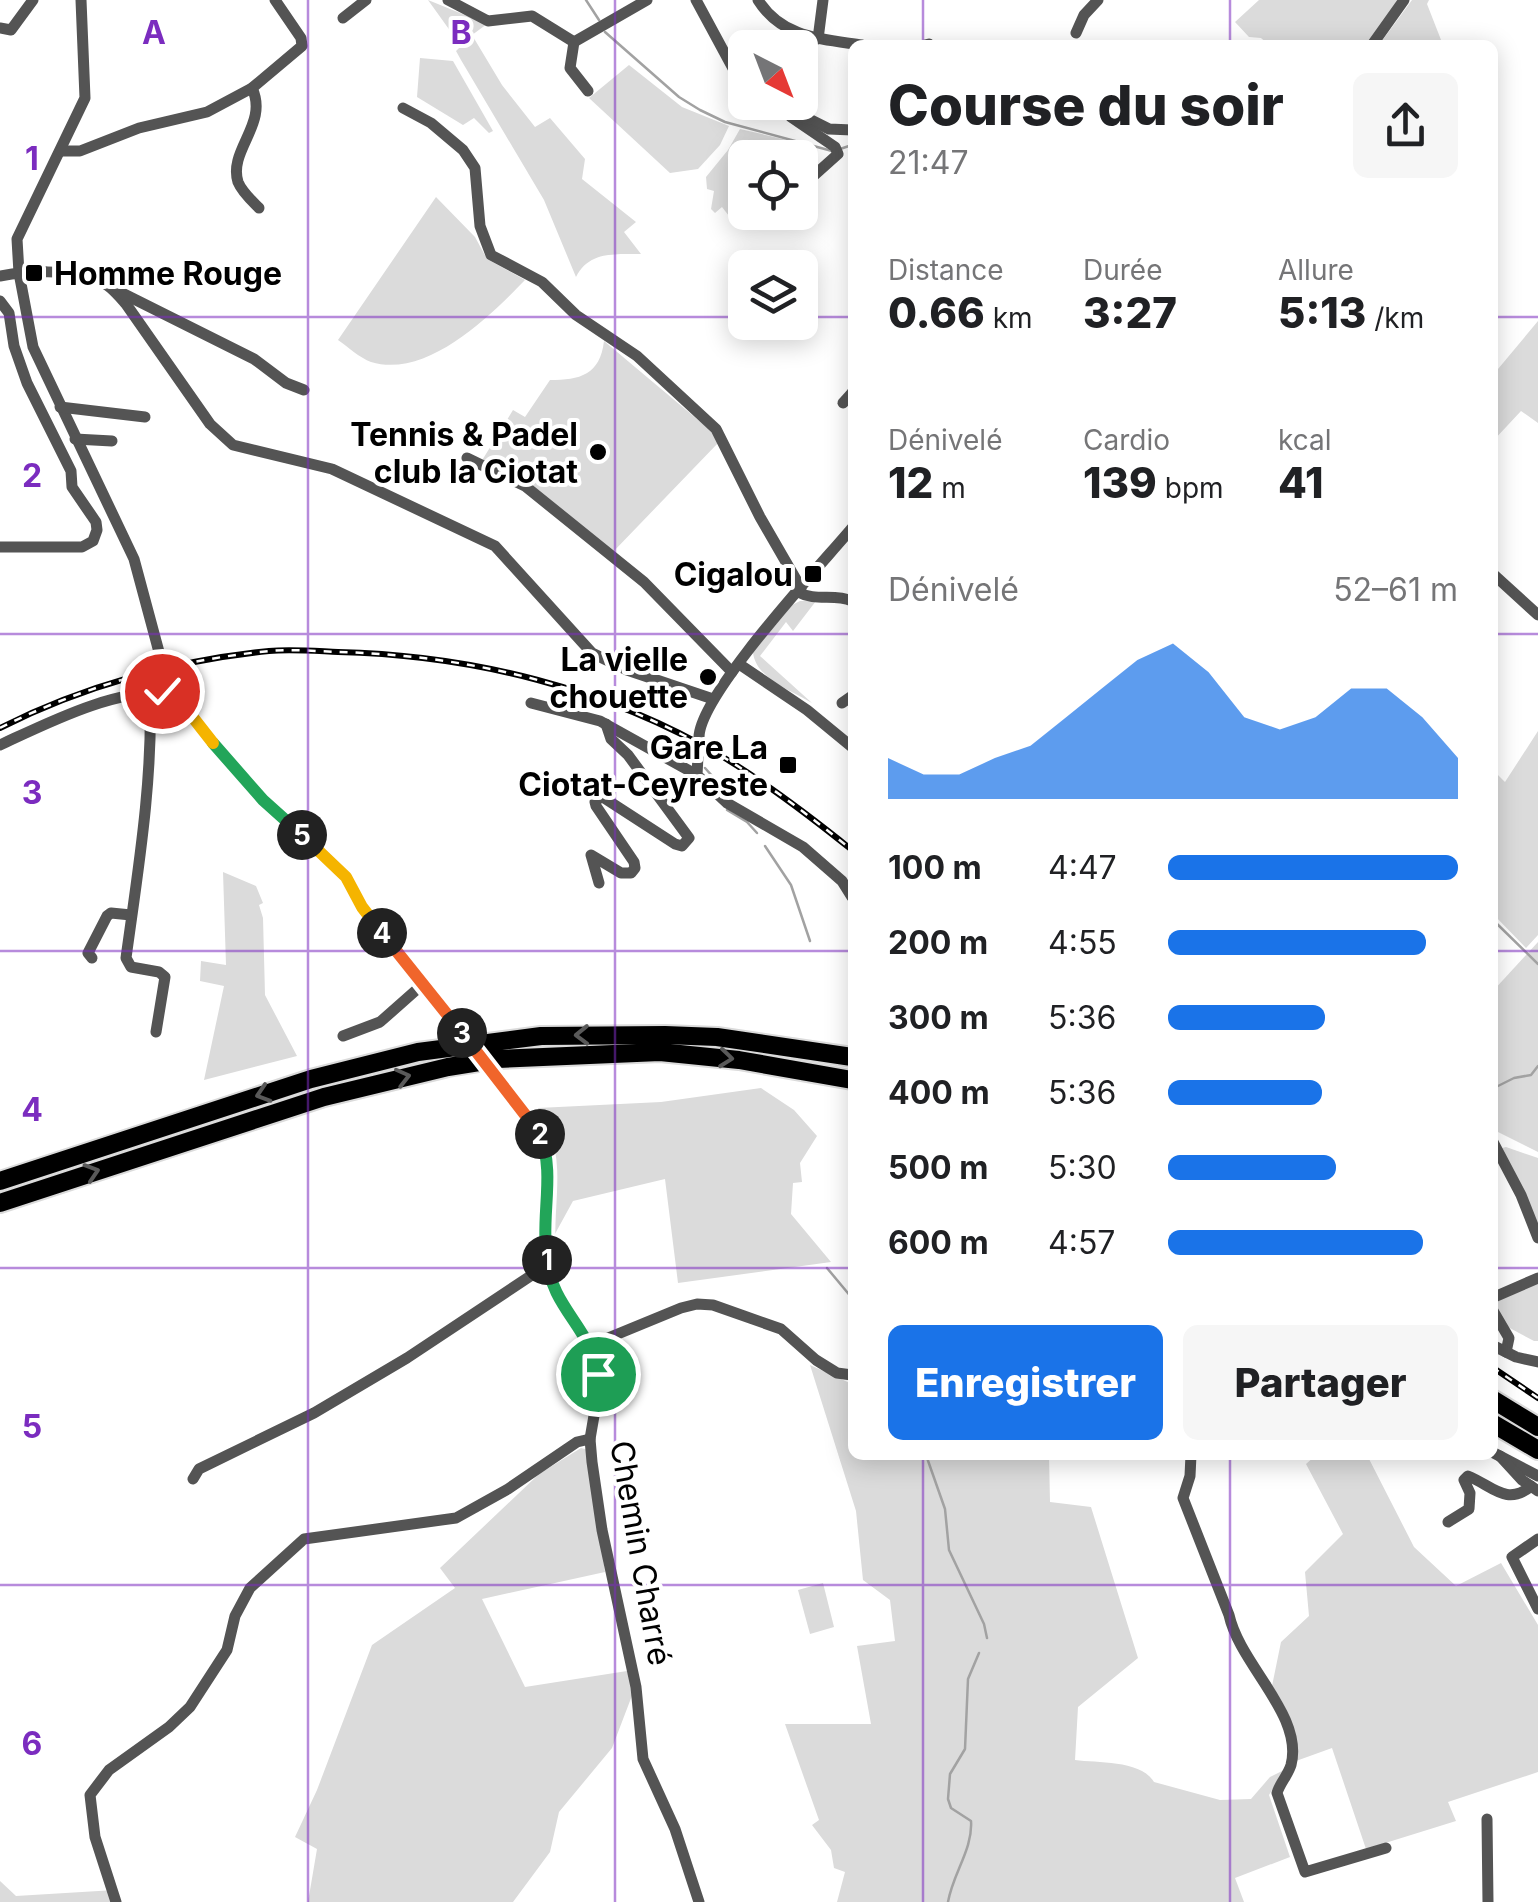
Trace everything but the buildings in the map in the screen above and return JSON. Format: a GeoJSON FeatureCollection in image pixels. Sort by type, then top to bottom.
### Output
{"type":"FeatureCollection","features":[{"type":"Feature","properties":{"kind":"highway"},"geometry":{"type":"LineString","coordinates":[[0,1181],[311,1079],[435,1050],[541,1036],[665,1035],[717,1038],[848,1056]]}},
{"type":"Feature","properties":{"kind":"highway"},"geometry":{"type":"LineString","coordinates":[[0,1203],[324,1096],[448,1066],[498,1059],[660,1052],[739,1060],[848,1079]]}},
{"type":"Feature","properties":{"kind":"highway"},"geometry":{"type":"LineString","coordinates":[[1498,1403],[1538,1426]]}},
{"type":"Feature","properties":{"kind":"highway"},"geometry":{"type":"LineString","coordinates":[[1498,1426],[1538,1450]]}},
{"type":"Feature","properties":{"kind":"street"},"geometry":{"type":"LineString","coordinates":[[0,28],[11,30],[33,0]]}},
{"type":"Feature","properties":{"kind":"street"},"geometry":{"type":"LineString","coordinates":[[81,0],[85,98],[62,152],[16,239],[19,274],[33,347],[134,559],[159,652]]}},
{"type":"Feature","properties":{"kind":"street"},"geometry":{"type":"LineString","coordinates":[[62,152],[72,153],[167,120],[208,112],[252,88],[302,46],[275,0]]}},
{"type":"Feature","properties":{"kind":"street"},"geometry":{"type":"LineString","coordinates":[[343,18],[366,0]]}},
{"type":"Feature","properties":{"kind":"street"},"geometry":{"type":"LineString","coordinates":[[574,42],[647,0]]}},
{"type":"Feature","properties":{"kind":"street"},"geometry":{"type":"LineString","coordinates":[[696,0],[728,59]]}},
{"type":"Feature","properties":{"kind":"street"},"geometry":{"type":"LineString","coordinates":[[758,0],[771,18],[788,30]]}},
{"type":"Feature","properties":{"kind":"street"},"geometry":{"type":"LineString","coordinates":[[823,0],[818,39],[848,43]]}},
{"type":"Feature","properties":{"kind":"street"},"geometry":{"type":"LineString","coordinates":[[1076,33],[1098,0]]}},
{"type":"Feature","properties":{"kind":"street"},"geometry":{"type":"LineString","coordinates":[[1376,40],[1404,0]]}},
{"type":"Feature","properties":{"kind":"street"},"geometry":{"type":"LineString","coordinates":[[453,1],[488,21],[532,16],[574,42]]}},
{"type":"Feature","properties":{"kind":"street"},"geometry":{"type":"LineString","coordinates":[[574,42],[570,68],[588,91]]}},
{"type":"Feature","properties":{"kind":"street"},"geometry":{"type":"LineString","coordinates":[[252,88],[257,114],[237,172],[241,188],[259,208]]}},
{"type":"Feature","properties":{"kind":"street"},"geometry":{"type":"LineString","coordinates":[[403,108],[452,141],[476,168],[480,226],[491,255],[542,282],[576,315],[637,356],[716,429],[799,590],[817,600],[848,600]]}},
{"type":"Feature","properties":{"kind":"street"},"geometry":{"type":"LineString","coordinates":[[794,120],[836,149],[835,160],[818,174]]}},
{"type":"Feature","properties":{"kind":"street"},"geometry":{"type":"LineString","coordinates":[[810,120],[829,129],[848,130]]}},
{"type":"Feature","properties":{"kind":"street"},"geometry":{"type":"LineString","coordinates":[[0,276],[88,277],[254,359],[286,383],[304,390]]}},
{"type":"Feature","properties":{"kind":"street"},"geometry":{"type":"LineString","coordinates":[[114,290],[210,424],[233,445],[332,469],[495,546],[592,653],[626,670],[713,699]]}},
{"type":"Feature","properties":{"kind":"street"},"geometry":{"type":"LineString","coordinates":[[0,302],[9,313],[14,346],[71,471],[72,487],[96,522],[96,534],[89,544],[70,548],[0,547]]}},
{"type":"Feature","properties":{"kind":"street"},"geometry":{"type":"LineString","coordinates":[[843,403],[848,397]]}},
{"type":"Feature","properties":{"kind":"street"},"geometry":{"type":"LineString","coordinates":[[42,411],[59,405],[146,417]]}},
{"type":"Feature","properties":{"kind":"street"},"geometry":{"type":"LineString","coordinates":[[75,439],[112,442]]}},
{"type":"Feature","properties":{"kind":"street"},"geometry":{"type":"LineString","coordinates":[[467,458],[524,486],[644,582],[735,668],[807,710],[848,745]]}},
{"type":"Feature","properties":{"kind":"street"},"geometry":{"type":"LineString","coordinates":[[699,737],[702,720],[735,668],[848,533]]}},
{"type":"Feature","properties":{"kind":"street"},"geometry":{"type":"LineString","coordinates":[[1498,578],[1538,615]]}},
{"type":"Feature","properties":{"kind":"street"},"geometry":{"type":"LineString","coordinates":[[150,692],[148,772],[127,963],[165,976],[156,1032]]}},
{"type":"Feature","properties":{"kind":"street"},"geometry":{"type":"LineString","coordinates":[[0,745],[97,705],[150,692],[173,692],[263,800],[346,877],[362,907],[535,1124],[544,1144],[549,1193],[543,1236],[548,1272],[570,1318],[591,1344],[681,1308],[712,1305],[781,1329],[816,1360],[848,1374]]}},
{"type":"Feature","properties":{"kind":"street"},"geometry":{"type":"LineString","coordinates":[[531,703],[606,724],[696,774],[727,802],[803,846],[848,891]]}},
{"type":"Feature","properties":{"kind":"street"},"geometry":{"type":"LineString","coordinates":[[599,883],[591,855],[621,873],[631,873],[635,868],[596,806],[600,796],[675,844],[682,846],[689,838],[628,755],[610,739],[606,724]]}},
{"type":"Feature","properties":{"kind":"street"},"geometry":{"type":"LineString","coordinates":[[696,774],[698,756]]}},
{"type":"Feature","properties":{"kind":"street"},"geometry":{"type":"LineString","coordinates":[[92,958],[88,953],[111,912],[132,916]]}},
{"type":"Feature","properties":{"kind":"street"},"geometry":{"type":"LineString","coordinates":[[343,1036],[380,1022],[423,984]]}},
{"type":"Feature","properties":{"kind":"street"},"geometry":{"type":"LineString","coordinates":[[1498,1151],[1538,1238]]}},
{"type":"Feature","properties":{"kind":"street"},"geometry":{"type":"LineString","coordinates":[[193,1479],[199,1469],[314,1413],[407,1358],[536,1273],[548,1272]]}},
{"type":"Feature","properties":{"kind":"street"},"geometry":{"type":"LineString","coordinates":[[1498,1295],[1538,1278]]}},
{"type":"Feature","properties":{"kind":"street"},"geometry":{"type":"LineString","coordinates":[[1498,1319],[1509,1338],[1506,1352]]}},
{"type":"Feature","properties":{"kind":"street","name":"Chemin Charré"},"geometry":{"type":"LineString","coordinates":[[591,1344],[598,1374],[590,1438],[602,1530],[638,1700],[644,1759],[675,1829],[699,1902]]}},
{"type":"Feature","properties":{"kind":"street"},"geometry":{"type":"LineString","coordinates":[[1498,1348],[1538,1362]]}},
{"type":"Feature","properties":{"kind":"street"},"geometry":{"type":"LineString","coordinates":[[116,1902],[95,1837],[90,1795],[97,1780],[108,1770],[169,1727],[190,1707],[226,1650],[235,1616],[250,1588],[313,1535],[360,1533],[456,1518],[508,1489],[577,1442],[590,1438]]}},
{"type":"Feature","properties":{"kind":"street"},"geometry":{"type":"LineString","coordinates":[[1448,1522],[1469,1509],[1470,1493],[1464,1480],[1468,1476],[1506,1496],[1523,1493],[1536,1484],[1498,1456]]}},
{"type":"Feature","properties":{"kind":"street"},"geometry":{"type":"LineString","coordinates":[[1191,1460],[1183,1498],[1230,1616],[1233,1634],[1276,1700],[1290,1732],[1292,1759],[1276,1793],[1305,1872],[1386,1848]]}},
{"type":"Feature","properties":{"kind":"street"},"geometry":{"type":"LineString","coordinates":[[1538,1539],[1512,1557],[1538,1609]]}},
{"type":"Feature","properties":{"kind":"street"},"geometry":{"type":"LineString","coordinates":[[1487,1819],[1488,1902]]}},
{"type":"Feature","properties":{"kind":"shaded area"},"geometry":{"type":"Polygon","coordinates":[[[428,0],[487,24],[472,35],[502,85],[535,127],[550,118],[585,159],[582,179],[636,222],[624,232],[641,254],[596,258],[576,277],[544,200],[456,51],[461,46],[428,0]]]}},
{"type":"Feature","properties":{"kind":"shaded area"},"geometry":{"type":"Polygon","coordinates":[[[1259,0],[1398,0],[1370,40],[1263,40],[1249,37],[1235,22],[1259,0]]]}},
{"type":"Feature","properties":{"kind":"shaded area"},"geometry":{"type":"Polygon","coordinates":[[[1412,0],[1429,0],[1427,4],[1441,40],[1383,40],[1412,0]]]}},
{"type":"Feature","properties":{"kind":"shaded area"},"geometry":{"type":"Polygon","coordinates":[[[420,58],[453,61],[493,131],[489,133],[474,118],[463,125],[417,97],[420,58]]]}},
{"type":"Feature","properties":{"kind":"shaded area"},"geometry":{"type":"Polygon","coordinates":[[[629,65],[682,107],[729,126],[720,145],[698,169],[670,173],[589,98],[629,65]]]}},
{"type":"Feature","properties":{"kind":"shaded area"},"geometry":{"type":"Polygon","coordinates":[[[740,129],[787,140],[734,140],[740,129]]]}},
{"type":"Feature","properties":{"kind":"shaded area"},"geometry":{"type":"Polygon","coordinates":[[[728,150],[728,215],[722,207],[715,213],[711,209],[714,191],[707,189],[706,177],[728,150]]]}},
{"type":"Feature","properties":{"kind":"shaded area"},"geometry":{"type":"Polygon","coordinates":[[[436,197],[475,237],[487,259],[525,280],[476,326],[435,353],[392,365],[371,362],[338,340],[436,197]]]}},
{"type":"Feature","properties":{"kind":"shaded area"},"geometry":{"type":"Polygon","coordinates":[[[1538,321],[1538,423],[1521,411],[1498,436],[1498,369],[1538,321]]]}},
{"type":"Feature","properties":{"kind":"shaded area","name":"Tennis & Padel club la Ciotat"},"geometry":{"type":"Polygon","coordinates":[[[604,341],[710,430],[719,442],[612,553],[481,462],[513,410],[525,417],[550,380],[587,373],[598,361],[604,341]]]}},
{"type":"Feature","properties":{"kind":"shaded area"},"geometry":{"type":"Polygon","coordinates":[[[816,601],[793,631],[786,622],[760,656],[812,703],[767,676],[753,652],[792,605],[816,601]]]}},
{"type":"Feature","properties":{"kind":"shaded area"},"geometry":{"type":"Polygon","coordinates":[[[1538,731],[1538,935],[1526,948],[1498,919],[1498,775],[1505,782],[1538,731]]]}},
{"type":"Feature","properties":{"kind":"shaded area"},"geometry":{"type":"Polygon","coordinates":[[[223,872],[256,886],[263,903],[259,905],[263,918],[265,995],[297,1056],[204,1080],[224,986],[200,981],[201,961],[226,965],[223,872]]]}},
{"type":"Feature","properties":{"kind":"shaded area"},"geometry":{"type":"Polygon","coordinates":[[[1538,942],[1538,1152],[1498,1132],[1498,985],[1538,942]]]}},
{"type":"Feature","properties":{"kind":"shaded area"},"geometry":{"type":"Polygon","coordinates":[[[761,1088],[794,1110],[817,1136],[800,1163],[802,1182],[793,1183],[791,1214],[831,1262],[678,1283],[665,1179],[573,1201],[550,1243],[552,1157],[538,1108],[661,1102],[761,1088]]]}},
{"type":"Feature","properties":{"kind":"shaded area"},"geometry":{"type":"Polygon","coordinates":[[[1502,1148],[1538,1158],[1538,1230],[1502,1148]]]}},
{"type":"Feature","properties":{"kind":"shaded area"},"geometry":{"type":"Polygon","coordinates":[[[1538,1280],[1538,1341],[1506,1326],[1498,1312],[1498,1297],[1538,1280]]]}},
{"type":"Feature","properties":{"kind":"shaded area"},"geometry":{"type":"Polygon","coordinates":[[[810,1365],[848,1382],[848,1460],[1049,1460],[1050,1502],[1091,1507],[1138,1658],[1078,1707],[1075,1760],[1129,1766],[1154,1782],[1220,1800],[1251,1799],[1270,1777],[1284,1770],[1269,1795],[1290,1857],[1235,1878],[1244,1902],[837,1902],[845,1872],[834,1868],[831,1850],[812,1825],[819,1820],[785,1724],[871,1724],[857,1646],[895,1641],[890,1600],[863,1580],[856,1511],[810,1365]]]}},
{"type":"Feature","properties":{"kind":"shaded area"},"geometry":{"type":"Polygon","coordinates":[[[581,1448],[589,1450],[605,1572],[482,1599],[525,1687],[627,1671],[633,1693],[612,1748],[559,1812],[550,1852],[513,1902],[308,1902],[317,1849],[295,1837],[372,1645],[455,1588],[440,1568],[539,1474],[581,1448]]]}},
{"type":"Feature","properties":{"kind":"shaded area"},"geometry":{"type":"Polygon","coordinates":[[[1310,1460],[1370,1460],[1414,1547],[1456,1586],[1501,1563],[1538,1625],[1538,1772],[1448,1802],[1456,1821],[1366,1849],[1332,1748],[1296,1761],[1291,1721],[1272,1686],[1281,1642],[1309,1616],[1305,1572],[1343,1534],[1306,1464],[1310,1460]]]}},
{"type":"Feature","properties":{"kind":"shaded area"},"geometry":{"type":"Polygon","coordinates":[[[823,1583],[834,1627],[810,1634],[798,1590],[823,1583]]]}},
{"type":"Feature","properties":{"kind":"shaded area"},"geometry":{"type":"Polygon","coordinates":[[[0,1881],[16,1896],[115,1890],[120,1902],[0,1902],[0,1881]]]}},
{"type":"Feature","properties":{"kind":"waterway"},"geometry":{"type":"LineString","coordinates":[[586,0],[599,20]]}},
{"type":"Feature","properties":{"kind":"waterway"},"geometry":{"type":"LineString","coordinates":[[605,32],[679,97],[700,110],[725,122],[832,151]]}},
{"type":"Feature","properties":{"kind":"waterway"},"geometry":{"type":"LineString","coordinates":[[840,149],[848,146]]}},
{"type":"Feature","properties":{"kind":"waterway"},"geometry":{"type":"LineString","coordinates":[[705,768],[732,798]]}},
{"type":"Feature","properties":{"kind":"waterway"},"geometry":{"type":"LineString","coordinates":[[727,810],[757,833]]}},
{"type":"Feature","properties":{"kind":"waterway"},"geometry":{"type":"LineString","coordinates":[[765,846],[791,885],[810,941]]}},
{"type":"Feature","properties":{"kind":"waterway"},"geometry":{"type":"LineString","coordinates":[[1498,925],[1538,964]]}},
{"type":"Feature","properties":{"kind":"waterway"},"geometry":{"type":"LineString","coordinates":[[1498,1086],[1531,1075],[1538,1066]]}},
{"type":"Feature","properties":{"kind":"waterway"},"geometry":{"type":"LineString","coordinates":[[827,1268],[848,1293]]}},
{"type":"Feature","properties":{"kind":"waterway"},"geometry":{"type":"LineString","coordinates":[[928,1460],[945,1509],[949,1550],[987,1638]]}},
{"type":"Feature","properties":{"kind":"waterway"},"geometry":{"type":"LineString","coordinates":[[948,1902],[971,1831],[971,1821],[951,1808],[948,1799],[950,1774],[965,1749],[968,1679],[979,1653]]}},
{"type":"Feature","properties":{"kind":"railway"},"geometry":{"type":"LineString","coordinates":[[0,728],[131,677],[234,655],[303,650],[438,660],[537,680],[633,712],[723,757],[848,847]]}},
{"type":"Feature","properties":{"kind":"railway"},"geometry":{"type":"LineString","coordinates":[[1498,1371],[1538,1398]]}},
{"type":"Feature","properties":{"kind":"place","name":"Homme Rouge"},"geometry":{"type":"Point","coordinates":[34,273]}},
{"type":"Feature","properties":{"kind":"place","name":"Tennis & Padel club la Ciotat"},"geometry":{"type":"Point","coordinates":[598,452]}},
{"type":"Feature","properties":{"kind":"place","name":"Cigalou"},"geometry":{"type":"Point","coordinates":[813,574]}},
{"type":"Feature","properties":{"kind":"place","name":"La vielle chouette"},"geometry":{"type":"Point","coordinates":[708,677]}},
{"type":"Feature","properties":{"kind":"place","name":"Gare La Ciotat-Ceyreste"},"geometry":{"type":"Point","coordinates":[788,765]}},
{"type":"Feature","properties":{"kind":"route"},"geometry":{"type":"LineString","coordinates":[[162,691],[173,692],[263,800],[346,877],[362,907],[535,1124],[547,1162],[549,1193],[543,1236],[548,1272],[570,1318],[591,1344],[598,1374]]}}]}
